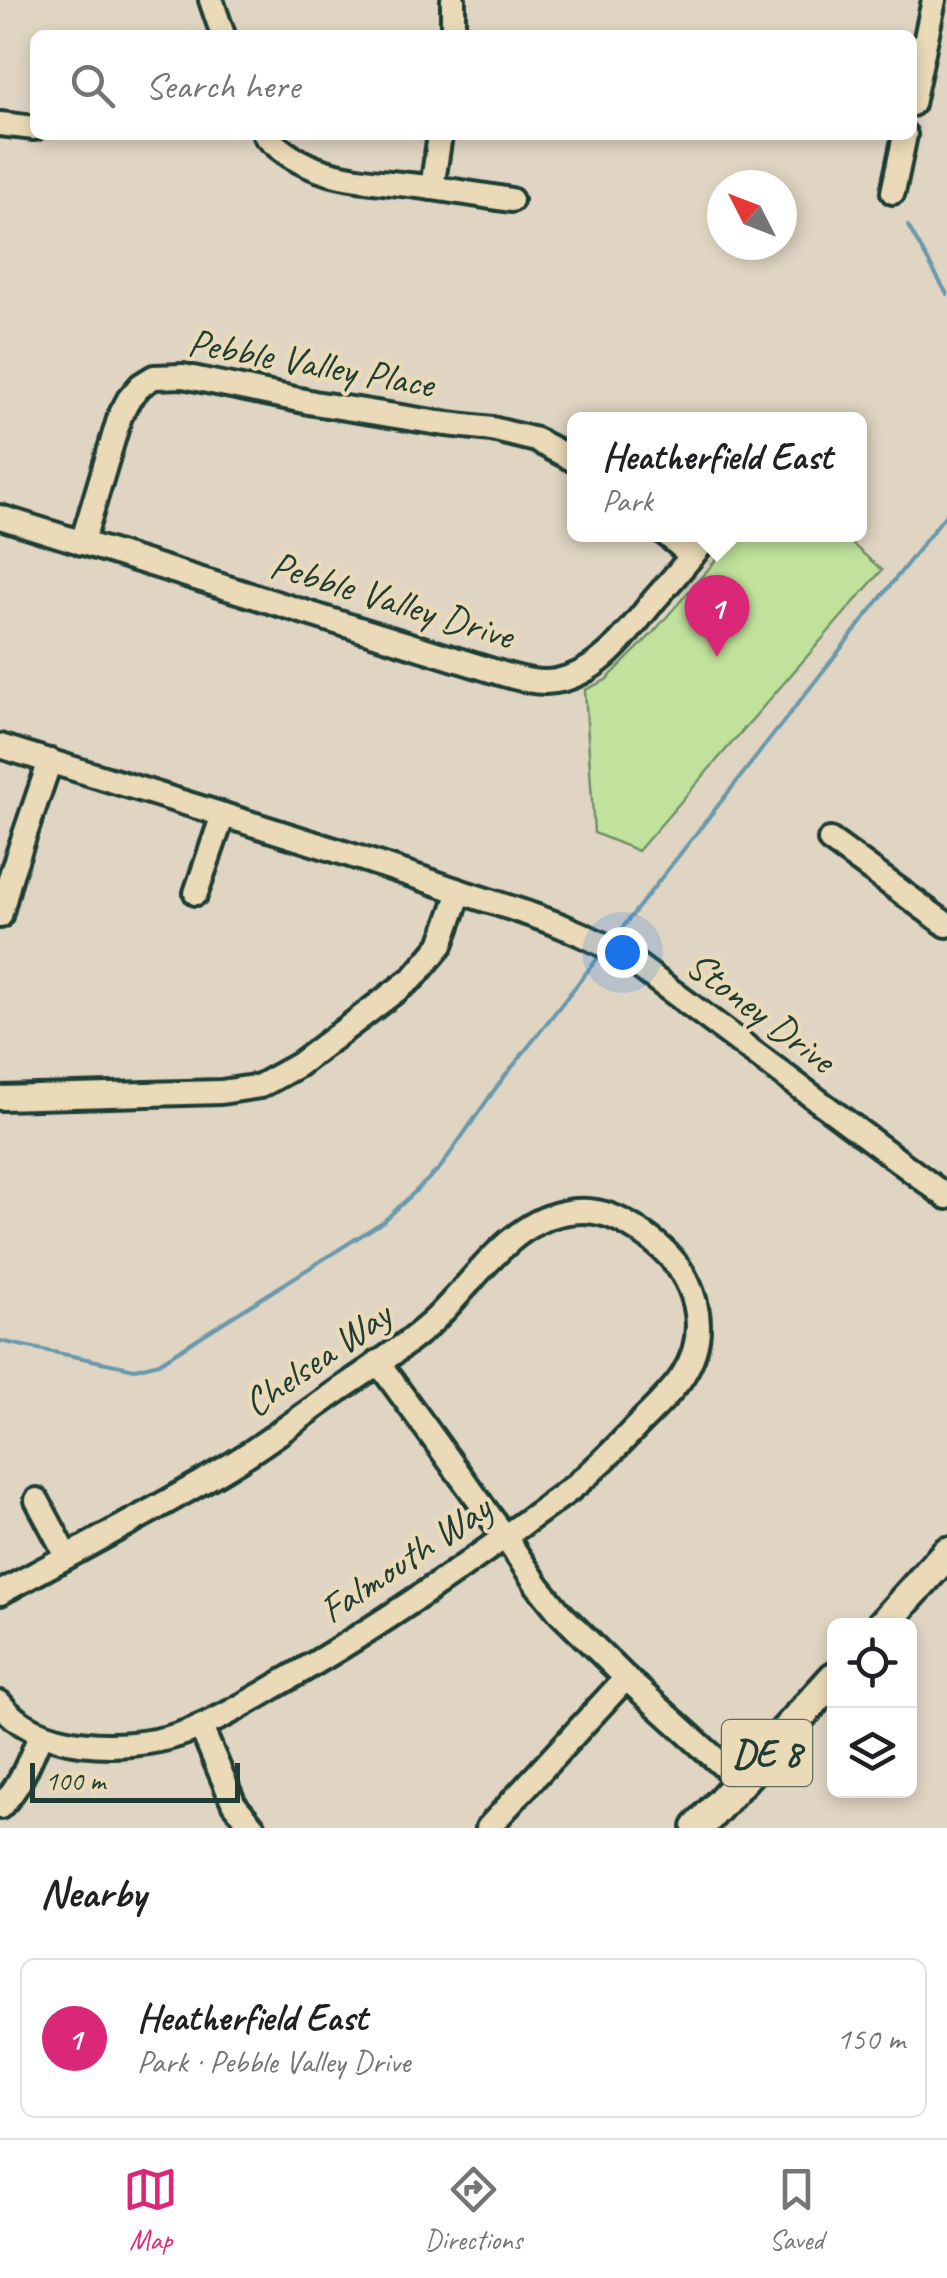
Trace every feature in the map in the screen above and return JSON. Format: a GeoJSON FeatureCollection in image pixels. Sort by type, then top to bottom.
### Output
{"type":"FeatureCollection","features":[{"type":"Feature","properties":{"kind":"highway"},"geometry":{"type":"LineString","coordinates":[[889,1618],[947,1553]]}},
{"type":"Feature","properties":{"kind":"highway","name":"DE 8"},"geometry":{"type":"LineString","coordinates":[[698,1828],[827,1686]]}},
{"type":"Feature","properties":{"kind":"street"},"geometry":{"type":"LineString","coordinates":[[212,0],[221,30]]}},
{"type":"Feature","properties":{"kind":"street"},"geometry":{"type":"LineString","coordinates":[[453,0],[453,30]]}},
{"type":"Feature","properties":{"kind":"street"},"geometry":{"type":"LineString","coordinates":[[917,80],[934,0]]}},
{"type":"Feature","properties":{"kind":"street"},"geometry":{"type":"LineString","coordinates":[[0,124],[30,127]]}},
{"type":"Feature","properties":{"kind":"street"},"geometry":{"type":"LineString","coordinates":[[270,140],[296,160],[334,176],[511,200]]}},
{"type":"Feature","properties":{"kind":"street"},"geometry":{"type":"LineString","coordinates":[[432,188],[439,140]]}},
{"type":"Feature","properties":{"kind":"street"},"geometry":{"type":"LineString","coordinates":[[893,192],[904,140]]}},
{"type":"Feature","properties":{"kind":"street","name":"Pebble Valley Place"},"geometry":{"type":"LineString","coordinates":[[82,542],[120,416],[128,399],[154,376],[183,376],[314,403],[492,429],[536,440],[567,456]]}},
{"type":"Feature","properties":{"kind":"street","name":"Pebble Valley Drive"},"geometry":{"type":"LineString","coordinates":[[0,516],[503,674],[540,682],[577,675],[598,662],[619,643],[703,542]]}},
{"type":"Feature","properties":{"kind":"street"},"geometry":{"type":"LineString","coordinates":[[675,542],[692,556]]}},
{"type":"Feature","properties":{"kind":"street","name":"Stoney Drive"},"geometry":{"type":"LineString","coordinates":[[0,746],[566,926],[616,951],[947,1197]]}},
{"type":"Feature","properties":{"kind":"street"},"geometry":{"type":"LineString","coordinates":[[0,916],[10,874],[50,761]]}},
{"type":"Feature","properties":{"kind":"street"},"geometry":{"type":"LineString","coordinates":[[196,893],[223,815]]}},
{"type":"Feature","properties":{"kind":"street"},"geometry":{"type":"LineString","coordinates":[[830,840],[947,925]]}},
{"type":"Feature","properties":{"kind":"street"},"geometry":{"type":"LineString","coordinates":[[0,1098],[220,1092],[260,1086],[298,1065],[414,977],[440,944],[460,892]]}},
{"type":"Feature","properties":{"kind":"street","name":"Chelsea Way"},"geometry":{"type":"LineString","coordinates":[[0,1593],[222,1470],[378,1362],[429,1325],[511,1240],[532,1224],[567,1212],[608,1214],[638,1229],[660,1247]]}},
{"type":"Feature","properties":{"kind":"street","name":"Falmouth Way"},"geometry":{"type":"LineString","coordinates":[[0,1703],[23,1725],[41,1734],[90,1743],[152,1742],[201,1727],[366,1633],[505,1537],[596,1469],[683,1376],[694,1351],[698,1328],[695,1302],[676,1263],[660,1247]]}},
{"type":"Feature","properties":{"kind":"street"},"geometry":{"type":"LineString","coordinates":[[378,1362],[560,1612],[741,1782]]}},
{"type":"Feature","properties":{"kind":"street"},"geometry":{"type":"LineString","coordinates":[[37,1500],[67,1556]]}},
{"type":"Feature","properties":{"kind":"street"},"geometry":{"type":"LineString","coordinates":[[488,1828],[626,1678]]}},
{"type":"Feature","properties":{"kind":"street"},"geometry":{"type":"LineString","coordinates":[[201,1727],[234,1804],[254,1828]]}},
{"type":"Feature","properties":{"kind":"street"},"geometry":{"type":"LineString","coordinates":[[0,1807],[22,1779],[41,1734]]}},
{"type":"Feature","properties":{"kind":"green space"},"geometry":{"type":"Polygon","coordinates":[[[732,542],[850,542],[882,570],[638,851],[594,833],[585,690],[606,680],[732,542]]]}},
{"type":"Feature","properties":{"kind":"waterway"},"geometry":{"type":"LineString","coordinates":[[908,226],[947,294]]}},
{"type":"Feature","properties":{"kind":"waterway"},"geometry":{"type":"LineString","coordinates":[[619,932],[947,513]]}},
{"type":"Feature","properties":{"kind":"waterway"},"geometry":{"type":"LineString","coordinates":[[0,1341],[135,1369],[159,1363],[384,1221],[440,1168],[495,1089],[597,959]]}},
{"type":"Feature","properties":{"kind":"place","name":"Heatherfield East"},"geometry":{"type":"Point","coordinates":[717,657]}}]}
